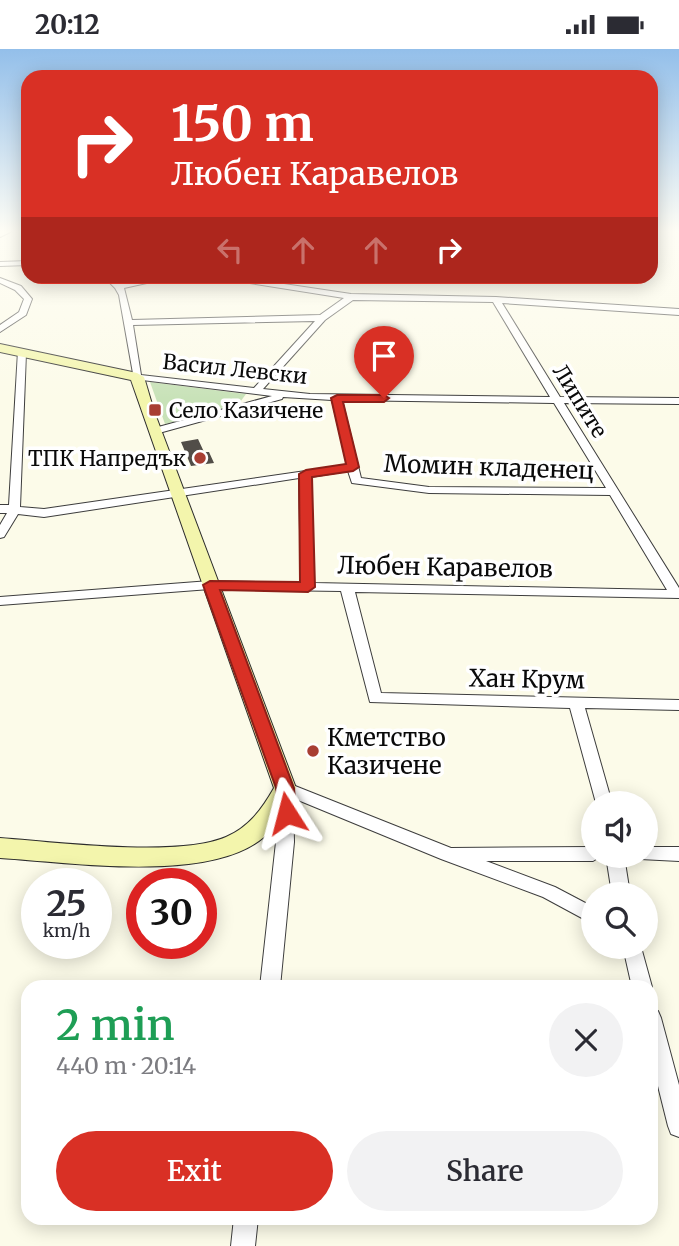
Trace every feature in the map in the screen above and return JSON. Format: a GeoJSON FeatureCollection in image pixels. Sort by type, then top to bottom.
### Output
{"type":"FeatureCollection","features":[{"type":"Feature","properties":{"kind":"street"},"geometry":{"type":"LineString","coordinates":[[0,329],[23,313],[28,299],[15,287]]}},
{"type":"Feature","properties":{"kind":"street"},"geometry":{"type":"LineString","coordinates":[[119,287],[137,377],[285,788],[285,842],[271,980]]}},
{"type":"Feature","properties":{"kind":"street"},"geometry":{"type":"LineString","coordinates":[[295,287],[351,297],[496,300],[679,311]]}},
{"type":"Feature","properties":{"kind":"street"},"geometry":{"type":"LineString","coordinates":[[254,392],[322,318],[351,297]]}},
{"type":"Feature","properties":{"kind":"street","name":"Липите"},"geometry":{"type":"LineString","coordinates":[[496,300],[677,594]]}},
{"type":"Feature","properties":{"kind":"street"},"geometry":{"type":"LineString","coordinates":[[127,323],[322,318]]}},
{"type":"Feature","properties":{"kind":"street","name":"Васил Левски"},"geometry":{"type":"LineString","coordinates":[[0,348],[137,377],[285,395],[337,398],[679,401]]}},
{"type":"Feature","properties":{"kind":"street"},"geometry":{"type":"LineString","coordinates":[[0,534],[14,511],[21,353]]}},
{"type":"Feature","properties":{"kind":"street"},"geometry":{"type":"LineString","coordinates":[[155,431],[285,395]]}},
{"type":"Feature","properties":{"kind":"street"},"geometry":{"type":"LineString","coordinates":[[337,398],[353,467]]}},
{"type":"Feature","properties":{"kind":"street","name":"Момин кладенец"},"geometry":{"type":"LineString","coordinates":[[0,509],[44,513],[353,467],[356,481],[429,490],[614,492]]}},
{"type":"Feature","properties":{"kind":"street"},"geometry":{"type":"LineString","coordinates":[[308,587],[306,474],[356,481]]}},
{"type":"Feature","properties":{"kind":"street","name":"Любен Каравелов"},"geometry":{"type":"LineString","coordinates":[[0,601],[210,585],[677,594]]}},
{"type":"Feature","properties":{"kind":"street","name":"Хан Крум"},"geometry":{"type":"LineString","coordinates":[[347,588],[375,698],[679,705]]}},
{"type":"Feature","properties":{"kind":"street"},"geometry":{"type":"LineString","coordinates":[[576,703],[601,791]]}},
{"type":"Feature","properties":{"kind":"street"},"geometry":{"type":"LineString","coordinates":[[0,848],[166,857],[210,851],[229,845],[261,827],[271,817],[285,788]]}},
{"type":"Feature","properties":{"kind":"street"},"geometry":{"type":"LineString","coordinates":[[285,788],[549,892],[581,909]]}},
{"type":"Feature","properties":{"kind":"street"},"geometry":{"type":"LineString","coordinates":[[447,854],[581,854]]}},
{"type":"Feature","properties":{"kind":"street"},"geometry":{"type":"LineString","coordinates":[[658,854],[679,854]]}},
{"type":"Feature","properties":{"kind":"street"},"geometry":{"type":"LineString","coordinates":[[628,959],[639,980]]}},
{"type":"Feature","properties":{"kind":"street"},"geometry":{"type":"LineString","coordinates":[[635,959],[640,980]]}},
{"type":"Feature","properties":{"kind":"street"},"geometry":{"type":"LineString","coordinates":[[658,1045],[679,1126]]}},
{"type":"Feature","properties":{"kind":"street"},"geometry":{"type":"LineString","coordinates":[[243,1246],[245,1225]]}},
{"type":"Feature","properties":{"kind":"green space"},"geometry":{"type":"Polygon","coordinates":[[[150,382],[246,394],[238,405],[165,424],[150,382]]]}},
{"type":"Feature","properties":{"kind":"building","name":"ТПК Напредък"},"geometry":{"type":"Polygon","coordinates":[[[198,439],[204,452],[209,452],[214,463],[191,466],[181,442],[198,439]]]}},
{"type":"Feature","properties":{"kind":"place","name":"Село Казичене"},"geometry":{"type":"Point","coordinates":[155,410]}},
{"type":"Feature","properties":{"kind":"place","name":"ТПК Напредък"},"geometry":{"type":"Point","coordinates":[200,458]}},
{"type":"Feature","properties":{"kind":"place","name":"Кметство Казичене"},"geometry":{"type":"Point","coordinates":[313,751]}},
{"type":"Feature","properties":{"kind":"route"},"geometry":{"type":"LineString","coordinates":[[287,813],[285,788],[210,585],[308,587],[306,474],[353,467],[337,398],[384,398]]}}]}
